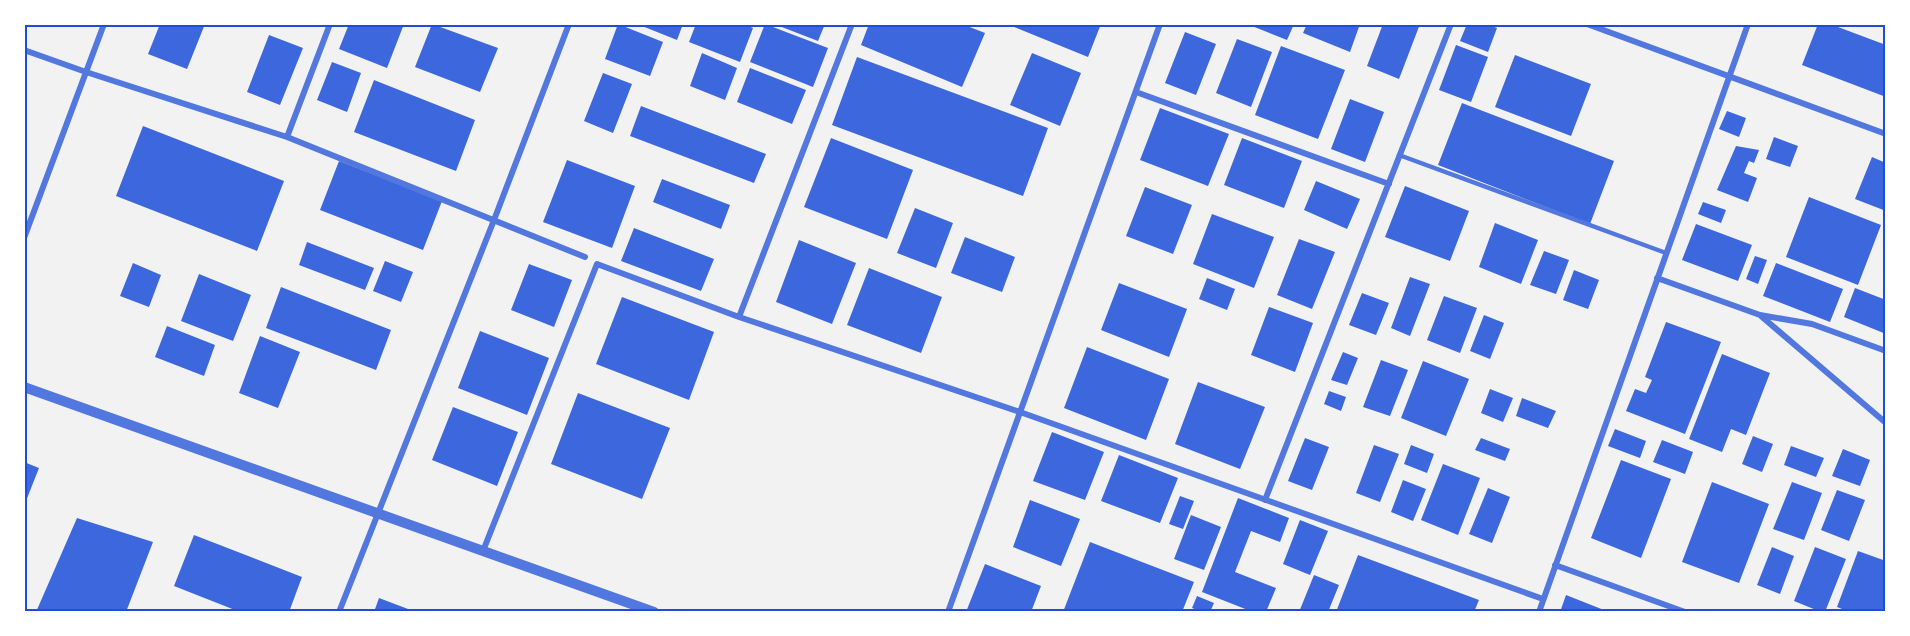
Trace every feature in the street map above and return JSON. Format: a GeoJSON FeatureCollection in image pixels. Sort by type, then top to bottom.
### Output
{"type":"FeatureCollection","features":[{"type":"Feature","properties":{"kind":"street"},"geometry":{"type":"LineString","coordinates":[[24,238],[104,24]]}},
{"type":"Feature","properties":{"kind":"street"},"geometry":{"type":"LineString","coordinates":[[287,137],[330,24]]}},
{"type":"Feature","properties":{"kind":"street"},"geometry":{"type":"LineString","coordinates":[[339,612],[569,24]]}},
{"type":"Feature","properties":{"kind":"street"},"geometry":{"type":"LineString","coordinates":[[739,317],[852,24]]}},
{"type":"Feature","properties":{"kind":"street"},"geometry":{"type":"LineString","coordinates":[[948,612],[1160,24]]}},
{"type":"Feature","properties":{"kind":"street"},"geometry":{"type":"LineString","coordinates":[[1265,500],[1451,24]]}},
{"type":"Feature","properties":{"kind":"street"},"geometry":{"type":"LineString","coordinates":[[1587,24],[1886,134]]}},
{"type":"Feature","properties":{"kind":"street"},"geometry":{"type":"LineString","coordinates":[[1539,612],[1748,24]]}},
{"type":"Feature","properties":{"kind":"street"},"geometry":{"type":"LineString","coordinates":[[24,50],[287,137],[585,257]]}},
{"type":"Feature","properties":{"kind":"street"},"geometry":{"type":"LineString","coordinates":[[1136,92],[1389,184]]}},
{"type":"Feature","properties":{"kind":"street"},"geometry":{"type":"LineString","coordinates":[[483,551],[597,264],[739,317],[1020,412],[1543,599]]}},
{"type":"Feature","properties":{"kind":"street"},"geometry":{"type":"LineString","coordinates":[[1657,278],[1760,315],[1812,324],[1886,351]]}},
{"type":"Feature","properties":{"kind":"street"},"geometry":{"type":"LineString","coordinates":[[1760,315],[1886,423]]}},
{"type":"Feature","properties":{"kind":"street"},"geometry":{"type":"LineString","coordinates":[[24,387],[654,612]]}},
{"type":"Feature","properties":{"kind":"street"},"geometry":{"type":"LineString","coordinates":[[1555,565],[1685,612]]}},
{"type":"Feature","properties":{"kind":"lane"},"geometry":{"type":"LineString","coordinates":[[1399,155],[1666,253]]}},
{"type":"Feature","properties":{"kind":"building"},"geometry":{"type":"Polygon","coordinates":[[[160,24],[205,24],[187,69],[148,54],[160,24]]]}},
{"type":"Feature","properties":{"kind":"building"},"geometry":{"type":"Polygon","coordinates":[[[349,24],[404,24],[387,68],[339,49],[349,24]]]}},
{"type":"Feature","properties":{"kind":"building"},"geometry":{"type":"Polygon","coordinates":[[[432,24],[498,48],[480,92],[415,67],[432,24]]]}},
{"type":"Feature","properties":{"kind":"building"},"geometry":{"type":"Polygon","coordinates":[[[618,24],[663,42],[650,76],[605,59],[618,24]]]}},
{"type":"Feature","properties":{"kind":"building"},"geometry":{"type":"Polygon","coordinates":[[[637,24],[683,24],[677,40],[637,24]]]}},
{"type":"Feature","properties":{"kind":"building"},"geometry":{"type":"Polygon","coordinates":[[[696,24],[744,24],[753,28],[740,62],[689,42],[696,24]]]}},
{"type":"Feature","properties":{"kind":"building"},"geometry":{"type":"Polygon","coordinates":[[[765,24],[828,48],[813,87],[750,62],[765,24]]]}},
{"type":"Feature","properties":{"kind":"building"},"geometry":{"type":"Polygon","coordinates":[[[774,24],[825,24],[818,41],[774,24]]]}},
{"type":"Feature","properties":{"kind":"building"},"geometry":{"type":"Polygon","coordinates":[[[869,24],[962,24],[985,33],[962,87],[861,45],[869,24]]]}},
{"type":"Feature","properties":{"kind":"building"},"geometry":{"type":"Polygon","coordinates":[[[1007,24],[1101,24],[1088,57],[1007,24]]]}},
{"type":"Feature","properties":{"kind":"building"},"geometry":{"type":"Polygon","coordinates":[[[1247,24],[1294,24],[1287,40],[1247,24]]]}},
{"type":"Feature","properties":{"kind":"building"},"geometry":{"type":"Polygon","coordinates":[[[1307,24],[1360,24],[1350,52],[1303,33],[1307,24]]]}},
{"type":"Feature","properties":{"kind":"building"},"geometry":{"type":"Polygon","coordinates":[[[1383,24],[1420,24],[1399,79],[1367,66],[1383,24]]]}},
{"type":"Feature","properties":{"kind":"building"},"geometry":{"type":"Polygon","coordinates":[[[1467,24],[1487,24],[1497,28],[1488,52],[1460,41],[1467,24]]]}},
{"type":"Feature","properties":{"kind":"building"},"geometry":{"type":"Polygon","coordinates":[[[1818,24],[1830,24],[1886,45],[1886,97],[1802,65],[1818,24]]]}},
{"type":"Feature","properties":{"kind":"building"},"geometry":{"type":"Polygon","coordinates":[[[1185,32],[1216,44],[1196,95],[1165,83],[1185,32]]]}},
{"type":"Feature","properties":{"kind":"building"},"geometry":{"type":"Polygon","coordinates":[[[269,35],[303,48],[280,105],[247,92],[269,35]]]}},
{"type":"Feature","properties":{"kind":"building"},"geometry":{"type":"Polygon","coordinates":[[[1237,39],[1272,52],[1251,107],[1216,93],[1237,39]]]}},
{"type":"Feature","properties":{"kind":"building"},"geometry":{"type":"Polygon","coordinates":[[[1456,45],[1488,57],[1471,102],[1439,90],[1456,45]]]}},
{"type":"Feature","properties":{"kind":"building"},"geometry":{"type":"Polygon","coordinates":[[[1281,46],[1345,70],[1318,139],[1255,115],[1281,46]]]}},
{"type":"Feature","properties":{"kind":"building"},"geometry":{"type":"Polygon","coordinates":[[[702,53],[737,68],[725,100],[690,86],[702,53]]]}},
{"type":"Feature","properties":{"kind":"building"},"geometry":{"type":"Polygon","coordinates":[[[1032,53],[1081,73],[1060,126],[1010,105],[1032,53]]]}},
{"type":"Feature","properties":{"kind":"building"},"geometry":{"type":"Polygon","coordinates":[[[1515,55],[1591,84],[1571,136],[1495,107],[1515,55]]]}},
{"type":"Feature","properties":{"kind":"building"},"geometry":{"type":"Polygon","coordinates":[[[857,57],[1048,128],[1023,196],[832,125],[857,57]]]}},
{"type":"Feature","properties":{"kind":"building"},"geometry":{"type":"Polygon","coordinates":[[[332,62],[361,73],[347,112],[317,100],[332,62]]]}},
{"type":"Feature","properties":{"kind":"building"},"geometry":{"type":"Polygon","coordinates":[[[750,68],[806,90],[792,124],[737,102],[750,68]]]}},
{"type":"Feature","properties":{"kind":"building"},"geometry":{"type":"Polygon","coordinates":[[[603,73],[632,84],[613,133],[584,121],[603,73]]]}},
{"type":"Feature","properties":{"kind":"building"},"geometry":{"type":"Polygon","coordinates":[[[374,80],[475,120],[456,171],[354,132],[374,80]]]}},
{"type":"Feature","properties":{"kind":"building"},"geometry":{"type":"Polygon","coordinates":[[[1350,99],[1384,112],[1365,162],[1331,149],[1350,99]]]}},
{"type":"Feature","properties":{"kind":"building"},"geometry":{"type":"Polygon","coordinates":[[[1462,103],[1614,161],[1590,224],[1438,165],[1462,103]]]}},
{"type":"Feature","properties":{"kind":"building"},"geometry":{"type":"Polygon","coordinates":[[[641,106],[766,154],[754,183],[630,136],[641,106]]]}},
{"type":"Feature","properties":{"kind":"building"},"geometry":{"type":"Polygon","coordinates":[[[1160,108],[1229,134],[1208,186],[1140,160],[1160,108]]]}},
{"type":"Feature","properties":{"kind":"building"},"geometry":{"type":"Polygon","coordinates":[[[1727,111],[1746,118],[1739,137],[1719,129],[1727,111]]]}},
{"type":"Feature","properties":{"kind":"building"},"geometry":{"type":"Polygon","coordinates":[[[143,126],[284,181],[257,251],[116,196],[143,126]]]}},
{"type":"Feature","properties":{"kind":"building"},"geometry":{"type":"Polygon","coordinates":[[[1774,137],[1798,146],[1790,167],[1766,159],[1774,137]]]}},
{"type":"Feature","properties":{"kind":"building"},"geometry":{"type":"Polygon","coordinates":[[[831,138],[913,170],[887,239],[804,207],[831,138]]]}},
{"type":"Feature","properties":{"kind":"building"},"geometry":{"type":"Polygon","coordinates":[[[1242,138],[1302,161],[1284,208],[1224,185],[1242,138]]]}},
{"type":"Feature","properties":{"kind":"building"},"geometry":{"type":"Polygon","coordinates":[[[1736,146],[1759,150],[1754,163],[1749,161],[1744,173],[1757,178],[1748,202],[1717,190],[1736,146]]]}},
{"type":"Feature","properties":{"kind":"building"},"geometry":{"type":"Polygon","coordinates":[[[1872,157],[1886,163],[1886,211],[1855,199],[1872,157]]]}},
{"type":"Feature","properties":{"kind":"building"},"geometry":{"type":"Polygon","coordinates":[[[567,160],[635,186],[612,248],[543,222],[567,160]]]}},
{"type":"Feature","properties":{"kind":"building"},"geometry":{"type":"Polygon","coordinates":[[[339,161],[442,201],[423,250],[320,210],[339,161]]]}},
{"type":"Feature","properties":{"kind":"building"},"geometry":{"type":"Polygon","coordinates":[[[662,179],[730,205],[721,229],[653,202],[662,179]]]}},
{"type":"Feature","properties":{"kind":"building"},"geometry":{"type":"Polygon","coordinates":[[[1316,181],[1360,199],[1347,229],[1304,210],[1316,181]]]}},
{"type":"Feature","properties":{"kind":"building"},"geometry":{"type":"Polygon","coordinates":[[[1405,186],[1469,211],[1450,261],[1385,237],[1405,186]]]}},
{"type":"Feature","properties":{"kind":"building"},"geometry":{"type":"Polygon","coordinates":[[[1145,187],[1192,205],[1173,254],[1126,236],[1145,187]]]}},
{"type":"Feature","properties":{"kind":"building"},"geometry":{"type":"Polygon","coordinates":[[[1809,197],[1881,225],[1858,285],[1786,257],[1809,197]]]}},
{"type":"Feature","properties":{"kind":"building"},"geometry":{"type":"Polygon","coordinates":[[[1703,202],[1726,210],[1721,223],[1698,214],[1703,202]]]}},
{"type":"Feature","properties":{"kind":"building"},"geometry":{"type":"Polygon","coordinates":[[[915,208],[953,223],[936,268],[897,253],[915,208]]]}},
{"type":"Feature","properties":{"kind":"building"},"geometry":{"type":"Polygon","coordinates":[[[1212,214],[1274,237],[1254,288],[1193,264],[1212,214]]]}},
{"type":"Feature","properties":{"kind":"building"},"geometry":{"type":"Polygon","coordinates":[[[1495,223],[1538,240],[1521,284],[1479,267],[1495,223]]]}},
{"type":"Feature","properties":{"kind":"building"},"geometry":{"type":"Polygon","coordinates":[[[1696,224],[1752,245],[1738,281],[1682,260],[1696,224]]]}},
{"type":"Feature","properties":{"kind":"building"},"geometry":{"type":"Polygon","coordinates":[[[634,228],[714,259],[701,291],[621,261],[634,228]]]}},
{"type":"Feature","properties":{"kind":"building"},"geometry":{"type":"Polygon","coordinates":[[[965,237],[1015,257],[1002,292],[951,273],[965,237]]]}},
{"type":"Feature","properties":{"kind":"building"},"geometry":{"type":"Polygon","coordinates":[[[1299,239],[1335,252],[1312,309],[1277,295],[1299,239]]]}},
{"type":"Feature","properties":{"kind":"building"},"geometry":{"type":"Polygon","coordinates":[[[799,240],[856,263],[832,324],[776,302],[799,240]]]}},
{"type":"Feature","properties":{"kind":"building"},"geometry":{"type":"Polygon","coordinates":[[[307,242],[374,268],[365,290],[299,265],[307,242]]]}},
{"type":"Feature","properties":{"kind":"building"},"geometry":{"type":"Polygon","coordinates":[[[1544,251],[1569,260],[1556,294],[1530,285],[1544,251]]]}},
{"type":"Feature","properties":{"kind":"building"},"geometry":{"type":"Polygon","coordinates":[[[1755,256],[1767,260],[1758,284],[1746,279],[1755,256]]]}},
{"type":"Feature","properties":{"kind":"building"},"geometry":{"type":"Polygon","coordinates":[[[385,261],[413,272],[401,302],[373,291],[385,261]]]}},
{"type":"Feature","properties":{"kind":"building"},"geometry":{"type":"Polygon","coordinates":[[[133,263],[161,275],[149,307],[120,296],[133,263]]]}},
{"type":"Feature","properties":{"kind":"building"},"geometry":{"type":"Polygon","coordinates":[[[1776,263],[1843,289],[1830,322],[1763,296],[1776,263]]]}},
{"type":"Feature","properties":{"kind":"building"},"geometry":{"type":"Polygon","coordinates":[[[529,264],[572,280],[554,327],[511,310],[529,264]]]}},
{"type":"Feature","properties":{"kind":"building"},"geometry":{"type":"Polygon","coordinates":[[[869,268],[942,297],[921,353],[847,325],[869,268]]]}},
{"type":"Feature","properties":{"kind":"building"},"geometry":{"type":"Polygon","coordinates":[[[1574,270],[1599,280],[1588,309],[1563,300],[1574,270]]]}},
{"type":"Feature","properties":{"kind":"building"},"geometry":{"type":"Polygon","coordinates":[[[199,274],[251,295],[233,341],[181,321],[199,274]]]}},
{"type":"Feature","properties":{"kind":"building"},"geometry":{"type":"Polygon","coordinates":[[[1410,277],[1430,284],[1410,336],[1391,328],[1410,277]]]}},
{"type":"Feature","properties":{"kind":"building"},"geometry":{"type":"Polygon","coordinates":[[[1207,278],[1235,289],[1227,310],[1199,299],[1207,278]]]}},
{"type":"Feature","properties":{"kind":"building"},"geometry":{"type":"Polygon","coordinates":[[[1119,283],[1187,309],[1169,357],[1101,330],[1119,283]]]}},
{"type":"Feature","properties":{"kind":"building"},"geometry":{"type":"Polygon","coordinates":[[[281,287],[391,330],[376,370],[266,328],[281,287]]]}},
{"type":"Feature","properties":{"kind":"building"},"geometry":{"type":"Polygon","coordinates":[[[1855,288],[1886,300],[1886,334],[1844,317],[1855,288]]]}},
{"type":"Feature","properties":{"kind":"building"},"geometry":{"type":"Polygon","coordinates":[[[1362,293],[1389,303],[1376,335],[1349,325],[1362,293]]]}},
{"type":"Feature","properties":{"kind":"building"},"geometry":{"type":"Polygon","coordinates":[[[1444,296],[1477,308],[1460,353],[1427,340],[1444,296]]]}},
{"type":"Feature","properties":{"kind":"building"},"geometry":{"type":"Polygon","coordinates":[[[622,297],[714,332],[689,400],[596,364],[622,297]]]}},
{"type":"Feature","properties":{"kind":"building"},"geometry":{"type":"Polygon","coordinates":[[[1269,307],[1313,323],[1295,372],[1251,355],[1269,307]]]}},
{"type":"Feature","properties":{"kind":"building"},"geometry":{"type":"Polygon","coordinates":[[[1484,315],[1504,323],[1490,359],[1470,351],[1484,315]]]}},
{"type":"Feature","properties":{"kind":"building"},"geometry":{"type":"Polygon","coordinates":[[[1666,322],[1721,342],[1685,434],[1626,411],[1635,389],[1646,393],[1652,380],[1645,377],[1666,322]]]}},
{"type":"Feature","properties":{"kind":"building"},"geometry":{"type":"Polygon","coordinates":[[[167,326],[215,345],[204,376],[155,357],[167,326]]]}},
{"type":"Feature","properties":{"kind":"building"},"geometry":{"type":"Polygon","coordinates":[[[480,331],[549,358],[527,415],[458,388],[480,331]]]}},
{"type":"Feature","properties":{"kind":"building"},"geometry":{"type":"Polygon","coordinates":[[[260,336],[300,352],[278,408],[239,393],[260,336]]]}},
{"type":"Feature","properties":{"kind":"building"},"geometry":{"type":"Polygon","coordinates":[[[1087,347],[1169,379],[1146,440],[1064,408],[1087,347]]]}},
{"type":"Feature","properties":{"kind":"building"},"geometry":{"type":"Polygon","coordinates":[[[1343,352],[1358,358],[1347,385],[1331,380],[1343,352]]]}},
{"type":"Feature","properties":{"kind":"building"},"geometry":{"type":"Polygon","coordinates":[[[1722,354],[1770,373],[1746,435],[1731,429],[1722,452],[1689,439],[1722,354]]]}},
{"type":"Feature","properties":{"kind":"building"},"geometry":{"type":"Polygon","coordinates":[[[1381,360],[1408,370],[1390,416],[1363,407],[1381,360]]]}},
{"type":"Feature","properties":{"kind":"building"},"geometry":{"type":"Polygon","coordinates":[[[1423,361],[1469,379],[1446,436],[1401,418],[1423,361]]]}},
{"type":"Feature","properties":{"kind":"building"},"geometry":{"type":"Polygon","coordinates":[[[1198,382],[1265,407],[1240,469],[1175,444],[1198,382]]]}},
{"type":"Feature","properties":{"kind":"building"},"geometry":{"type":"Polygon","coordinates":[[[1490,389],[1513,398],[1503,422],[1481,413],[1490,389]]]}},
{"type":"Feature","properties":{"kind":"building"},"geometry":{"type":"Polygon","coordinates":[[[1329,391],[1346,397],[1341,411],[1324,404],[1329,391]]]}},
{"type":"Feature","properties":{"kind":"building"},"geometry":{"type":"Polygon","coordinates":[[[578,393],[670,428],[642,499],[551,464],[578,393]]]}},
{"type":"Feature","properties":{"kind":"building"},"geometry":{"type":"Polygon","coordinates":[[[1522,398],[1556,411],[1548,428],[1516,416],[1522,398]]]}},
{"type":"Feature","properties":{"kind":"building"},"geometry":{"type":"Polygon","coordinates":[[[453,407],[518,432],[497,486],[432,460],[453,407]]]}},
{"type":"Feature","properties":{"kind":"building"},"geometry":{"type":"Polygon","coordinates":[[[1615,429],[1646,441],[1640,458],[1608,446],[1615,429]]]}},
{"type":"Feature","properties":{"kind":"building"},"geometry":{"type":"Polygon","coordinates":[[[1052,432],[1104,452],[1085,500],[1033,481],[1052,432]]]}},
{"type":"Feature","properties":{"kind":"building"},"geometry":{"type":"Polygon","coordinates":[[[1753,436],[1773,444],[1762,472],[1742,464],[1753,436]]]}},
{"type":"Feature","properties":{"kind":"building"},"geometry":{"type":"Polygon","coordinates":[[[1305,438],[1329,447],[1312,490],[1288,481],[1305,438]]]}},
{"type":"Feature","properties":{"kind":"building"},"geometry":{"type":"Polygon","coordinates":[[[1481,438],[1510,449],[1505,461],[1475,450],[1481,438]]]}},
{"type":"Feature","properties":{"kind":"building"},"geometry":{"type":"Polygon","coordinates":[[[1662,440],[1693,452],[1685,474],[1653,462],[1662,440]]]}},
{"type":"Feature","properties":{"kind":"building"},"geometry":{"type":"Polygon","coordinates":[[[1374,445],[1399,454],[1380,502],[1356,493],[1374,445]]]}},
{"type":"Feature","properties":{"kind":"building"},"geometry":{"type":"Polygon","coordinates":[[[1411,445],[1434,454],[1427,473],[1404,464],[1411,445]]]}},
{"type":"Feature","properties":{"kind":"building"},"geometry":{"type":"Polygon","coordinates":[[[1791,446],[1824,458],[1816,477],[1784,465],[1791,446]]]}},
{"type":"Feature","properties":{"kind":"building"},"geometry":{"type":"Polygon","coordinates":[[[1843,449],[1870,460],[1860,486],[1832,476],[1843,449]]]}},
{"type":"Feature","properties":{"kind":"building"},"geometry":{"type":"Polygon","coordinates":[[[1119,455],[1178,478],[1160,523],[1101,501],[1119,455]]]}},
{"type":"Feature","properties":{"kind":"building"},"geometry":{"type":"Polygon","coordinates":[[[1621,460],[1671,479],[1641,558],[1591,538],[1621,460]]]}},
{"type":"Feature","properties":{"kind":"building"},"geometry":{"type":"Polygon","coordinates":[[[24,462],[39,468],[24,506],[24,462]]]}},
{"type":"Feature","properties":{"kind":"building"},"geometry":{"type":"Polygon","coordinates":[[[1443,464],[1480,478],[1458,535],[1421,520],[1443,464]]]}},
{"type":"Feature","properties":{"kind":"building"},"geometry":{"type":"Polygon","coordinates":[[[1403,480],[1426,489],[1413,521],[1391,512],[1403,480]]]}},
{"type":"Feature","properties":{"kind":"building"},"geometry":{"type":"Polygon","coordinates":[[[1712,482],[1769,504],[1739,583],[1682,562],[1712,482]]]}},
{"type":"Feature","properties":{"kind":"building"},"geometry":{"type":"Polygon","coordinates":[[[1792,482],[1822,493],[1804,540],[1773,529],[1792,482]]]}},
{"type":"Feature","properties":{"kind":"building"},"geometry":{"type":"Polygon","coordinates":[[[1488,488],[1510,497],[1492,543],[1469,534],[1488,488]]]}},
{"type":"Feature","properties":{"kind":"building"},"geometry":{"type":"Polygon","coordinates":[[[1837,490],[1865,500],[1849,541],[1821,530],[1837,490]]]}},
{"type":"Feature","properties":{"kind":"building"},"geometry":{"type":"Polygon","coordinates":[[[1180,496],[1194,501],[1183,529],[1169,524],[1180,496]]]}},
{"type":"Feature","properties":{"kind":"building"},"geometry":{"type":"Polygon","coordinates":[[[1238,498],[1289,518],[1280,542],[1251,531],[1235,572],[1276,588],[1266,612],[1253,612],[1202,592],[1238,498]]]}},
{"type":"Feature","properties":{"kind":"building"},"geometry":{"type":"Polygon","coordinates":[[[1030,500],[1080,519],[1061,566],[1013,547],[1030,500]]]}},
{"type":"Feature","properties":{"kind":"building"},"geometry":{"type":"Polygon","coordinates":[[[1191,515],[1221,527],[1204,570],[1174,559],[1191,515]]]}},
{"type":"Feature","properties":{"kind":"building"},"geometry":{"type":"Polygon","coordinates":[[[77,518],[153,542],[126,612],[36,612],[77,518]]]}},
{"type":"Feature","properties":{"kind":"building"},"geometry":{"type":"Polygon","coordinates":[[[1300,520],[1328,531],[1310,575],[1283,564],[1300,520]]]}},
{"type":"Feature","properties":{"kind":"building"},"geometry":{"type":"Polygon","coordinates":[[[194,535],[302,577],[289,612],[240,612],[174,586],[194,535]]]}},
{"type":"Feature","properties":{"kind":"building"},"geometry":{"type":"Polygon","coordinates":[[[1090,542],[1194,582],[1182,612],[1063,612],[1090,542]]]}},
{"type":"Feature","properties":{"kind":"building"},"geometry":{"type":"Polygon","coordinates":[[[1772,547],[1794,556],[1780,594],[1757,585],[1772,547]]]}},
{"type":"Feature","properties":{"kind":"building"},"geometry":{"type":"Polygon","coordinates":[[[1815,547],[1846,559],[1825,612],[1794,601],[1815,547]]]}},
{"type":"Feature","properties":{"kind":"building"},"geometry":{"type":"Polygon","coordinates":[[[1858,551],[1886,561],[1886,612],[1850,612],[1837,607],[1858,551]]]}},
{"type":"Feature","properties":{"kind":"building"},"geometry":{"type":"Polygon","coordinates":[[[1358,555],[1479,600],[1474,612],[1336,612],[1358,555]]]}},
{"type":"Feature","properties":{"kind":"building"},"geometry":{"type":"Polygon","coordinates":[[[985,564],[1041,586],[1031,612],[966,612],[985,564]]]}},
{"type":"Feature","properties":{"kind":"building"},"geometry":{"type":"Polygon","coordinates":[[[1314,575],[1339,585],[1328,612],[1299,612],[1314,575]]]}},
{"type":"Feature","properties":{"kind":"building"},"geometry":{"type":"Polygon","coordinates":[[[1566,595],[1609,612],[1560,612],[1566,595]]]}},
{"type":"Feature","properties":{"kind":"building"},"geometry":{"type":"Polygon","coordinates":[[[1197,596],[1214,603],[1210,612],[1192,608],[1197,596]]]}},
{"type":"Feature","properties":{"kind":"building"},"geometry":{"type":"Polygon","coordinates":[[[379,598],[416,612],[374,612],[379,598]]]}}]}
